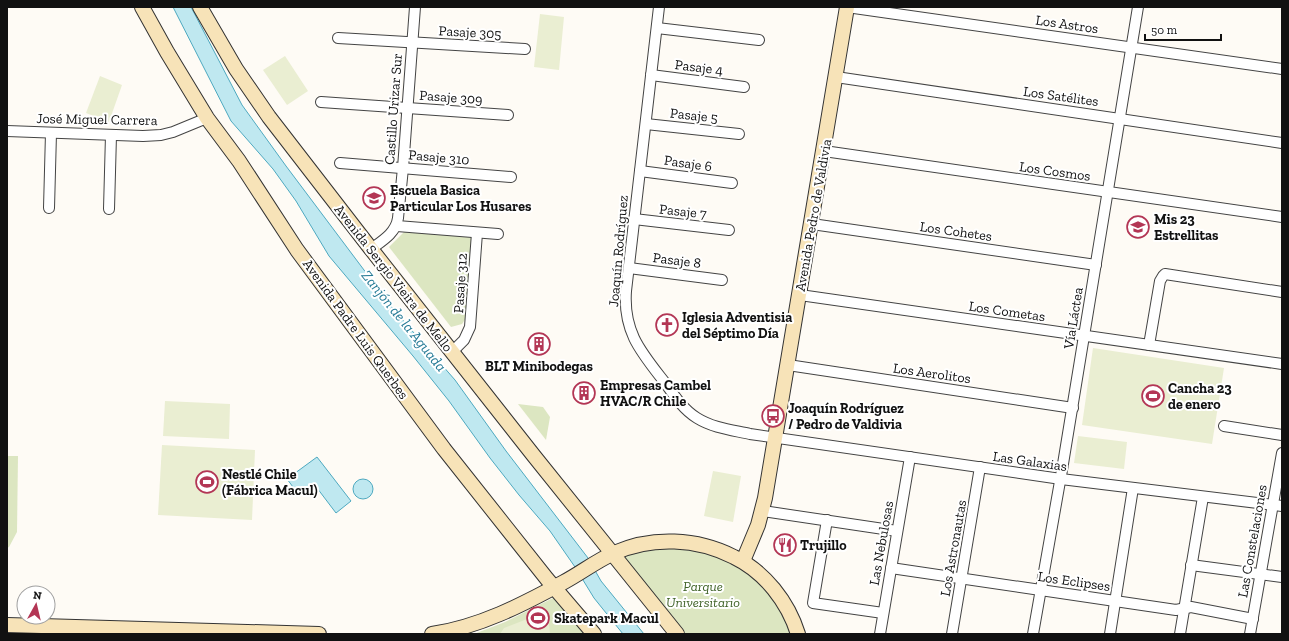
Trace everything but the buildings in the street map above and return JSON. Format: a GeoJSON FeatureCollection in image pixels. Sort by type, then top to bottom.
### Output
{"type":"FeatureCollection","features":[{"type":"Feature","properties":{"kind":"main road","name":"Avenida Padre Luis Querbes"},"geometry":{"type":"LineString","coordinates":[[142,7],[207,118],[239,161],[298,250],[444,450],[554,588],[594,634]]}},
{"type":"Feature","properties":{"kind":"main road","name":"Avenida Sergio Vieira de Mello"},"geometry":{"type":"LineString","coordinates":[[200,7],[236,69],[258,102],[370,249],[677,634]]}},
{"type":"Feature","properties":{"kind":"main road","name":"Avenida Pedro de Valdivia"},"geometry":{"type":"LineString","coordinates":[[743,561],[753,540],[763,510],[848,7]]}},
{"type":"Feature","properties":{"kind":"main road"},"geometry":{"type":"LineString","coordinates":[[432,634],[464,628],[495,616],[554,588],[600,560],[626,548],[646,543],[676,541],[707,546],[730,554],[743,561],[766,581],[779,595],[790,614],[798,634]]}},
{"type":"Feature","properties":{"kind":"main road"},"geometry":{"type":"LineString","coordinates":[[7,625],[319,634]]}},
{"type":"Feature","properties":{"kind":"street","name":"Castillo Urizar Sur"},"geometry":{"type":"LineString","coordinates":[[397,226],[408,108],[415,7]]}},
{"type":"Feature","properties":{"kind":"street","name":"Joaquín Rodríguez"},"geometry":{"type":"LineString","coordinates":[[659,7],[629,268],[626,306],[627,319],[642,354],[680,403],[691,414],[710,424],[735,431],[776,438]]}},
{"type":"Feature","properties":{"kind":"street","name":"Los Astros"},"geometry":{"type":"LineString","coordinates":[[848,7],[1282,69]]}},
{"type":"Feature","properties":{"kind":"street","name":"Vía Láctea"},"geometry":{"type":"LineString","coordinates":[[1033,634],[1073,408],[1138,7]]}},
{"type":"Feature","properties":{"kind":"street"},"geometry":{"type":"LineString","coordinates":[[657,28],[759,40]]}},
{"type":"Feature","properties":{"kind":"street","name":"Pasaje 305"},"geometry":{"type":"LineString","coordinates":[[338,38],[526,49]]}},
{"type":"Feature","properties":{"kind":"street","name":"Pasaje 4"},"geometry":{"type":"LineString","coordinates":[[651,75],[744,87]]}},
{"type":"Feature","properties":{"kind":"street","name":"Los Satélites"},"geometry":{"type":"LineString","coordinates":[[836,77],[1282,143]]}},
{"type":"Feature","properties":{"kind":"street","name":"Pasaje 309"},"geometry":{"type":"LineString","coordinates":[[321,102],[508,115]]}},
{"type":"Feature","properties":{"kind":"street","name":"José Miguel Carrera"},"geometry":{"type":"LineString","coordinates":[[7,131],[111,135],[162,135],[207,118]]}},
{"type":"Feature","properties":{"kind":"street","name":"Pasaje 5"},"geometry":{"type":"LineString","coordinates":[[646,124],[739,134]]}},
{"type":"Feature","properties":{"kind":"street"},"geometry":{"type":"LineString","coordinates":[[49,208],[51,133]]}},
{"type":"Feature","properties":{"kind":"street"},"geometry":{"type":"LineString","coordinates":[[109,209],[111,135]]}},
{"type":"Feature","properties":{"kind":"street","name":"Los Cosmos"},"geometry":{"type":"LineString","coordinates":[[824,152],[1282,217]]}},
{"type":"Feature","properties":{"kind":"street","name":"Pasaje 310"},"geometry":{"type":"LineString","coordinates":[[340,163],[511,177]]}},
{"type":"Feature","properties":{"kind":"street","name":"Pasaje 6"},"geometry":{"type":"LineString","coordinates":[[640,171],[732,183]]}},
{"type":"Feature","properties":{"kind":"street","name":"Pasaje 7"},"geometry":{"type":"LineString","coordinates":[[634,220],[729,230]]}},
{"type":"Feature","properties":{"kind":"street","name":"Los Cohetes"},"geometry":{"type":"LineString","coordinates":[[812,224],[1096,265]]}},
{"type":"Feature","properties":{"kind":"street"},"geometry":{"type":"LineString","coordinates":[[370,249],[391,233],[397,226],[498,234]]}},
{"type":"Feature","properties":{"kind":"street","name":"Pasaje 312"},"geometry":{"type":"LineString","coordinates":[[452,352],[464,340],[470,328],[477,233]]}},
{"type":"Feature","properties":{"kind":"street","name":"Pasaje 8"},"geometry":{"type":"LineString","coordinates":[[629,268],[722,280]]}},
{"type":"Feature","properties":{"kind":"street"},"geometry":{"type":"LineString","coordinates":[[1149,345],[1160,281],[1163,276],[1169,274],[1282,292]]}},
{"type":"Feature","properties":{"kind":"street","name":"Los Cometas"},"geometry":{"type":"LineString","coordinates":[[800,295],[1282,364]]}},
{"type":"Feature","properties":{"kind":"street","name":"Los Aerolitos"},"geometry":{"type":"LineString","coordinates":[[788,365],[1073,408]]}},
{"type":"Feature","properties":{"kind":"street"},"geometry":{"type":"LineString","coordinates":[[1224,426],[1282,435]]}},
{"type":"Feature","properties":{"kind":"street","name":"Las Galaxias"},"geometry":{"type":"LineString","coordinates":[[776,438],[1061,479],[1277,506]]}},
{"type":"Feature","properties":{"kind":"street","name":"Las Constelaciones"},"geometry":{"type":"LineString","coordinates":[[1250,634],[1261,574],[1277,506],[1282,453]]}},
{"type":"Feature","properties":{"kind":"street","name":"Las Nebulosas"},"geometry":{"type":"LineString","coordinates":[[880,634],[910,457]]}},
{"type":"Feature","properties":{"kind":"street","name":"Los Astronautas"},"geometry":{"type":"LineString","coordinates":[[952,634],[980,468]]}},
{"type":"Feature","properties":{"kind":"street"},"geometry":{"type":"LineString","coordinates":[[1110,634],[1133,488]]}},
{"type":"Feature","properties":{"kind":"street"},"geometry":{"type":"LineString","coordinates":[[1180,634],[1203,496]]}},
{"type":"Feature","properties":{"kind":"street"},"geometry":{"type":"LineString","coordinates":[[763,510],[897,531]]}},
{"type":"Feature","properties":{"kind":"street"},"geometry":{"type":"LineString","coordinates":[[827,520],[813,603],[883,613]]}},
{"type":"Feature","properties":{"kind":"street"},"geometry":{"type":"LineString","coordinates":[[1191,565],[1282,577]]}},
{"type":"Feature","properties":{"kind":"street","name":"Los Eclipses"},"geometry":{"type":"LineString","coordinates":[[891,568],[1176,610],[1191,608],[1253,618]]}},
{"type":"Feature","properties":{"kind":"green space"},"geometry":{"type":"Polygon","coordinates":[[[540,14],[564,17],[559,70],[534,67],[540,14]]]}},
{"type":"Feature","properties":{"kind":"green space"},"geometry":{"type":"Polygon","coordinates":[[[285,56],[308,91],[287,105],[263,70],[285,56]]]}},
{"type":"Feature","properties":{"kind":"green space"},"geometry":{"type":"Polygon","coordinates":[[[100,76],[122,85],[109,122],[86,113],[100,76]]]}},
{"type":"Feature","properties":{"kind":"green space"},"geometry":{"type":"Polygon","coordinates":[[[404,232],[473,237],[468,315],[462,324],[451,327],[389,247],[404,232]]]}},
{"type":"Feature","properties":{"kind":"green space","name":"Cancha 23 de enero"},"geometry":{"type":"Polygon","coordinates":[[[1093,348],[1224,368],[1212,444],[1082,425],[1093,348]]]}},
{"type":"Feature","properties":{"kind":"green space","name":"Nestlé Chile (Fábrica Macul)"},"geometry":{"type":"Polygon","coordinates":[[[165,401],[230,404],[229,439],[163,436],[165,401]]]}},
{"type":"Feature","properties":{"kind":"green space"},"geometry":{"type":"Polygon","coordinates":[[[518,404],[543,407],[550,417],[546,440],[518,404]]]}},
{"type":"Feature","properties":{"kind":"green space"},"geometry":{"type":"Polygon","coordinates":[[[1078,436],[1127,442],[1124,469],[1074,463],[1078,436]]]}},
{"type":"Feature","properties":{"kind":"green space","name":"Nestlé Chile (Fábrica Macul)"},"geometry":{"type":"Polygon","coordinates":[[[162,445],[255,450],[252,520],[158,515],[162,445]]]}},
{"type":"Feature","properties":{"kind":"green space"},"geometry":{"type":"Polygon","coordinates":[[[7,456],[18,456],[17,532],[7,548],[7,456]]]}},
{"type":"Feature","properties":{"kind":"green space"},"geometry":{"type":"Polygon","coordinates":[[[713,471],[741,476],[733,522],[704,516],[713,471]]]}},
{"type":"Feature","properties":{"kind":"green space","name":"Parque Universitario"},"geometry":{"type":"Polygon","coordinates":[[[668,547],[720,557],[754,577],[776,602],[792,634],[684,634],[619,555],[668,547]]]}},
{"type":"Feature","properties":{"kind":"green space"},"geometry":{"type":"Polygon","coordinates":[[[555,597],[586,634],[474,634],[505,622],[555,597]]]}},
{"type":"Feature","properties":{"kind":"green space","name":"Skatepark Macul"},"geometry":{"type":"Polygon","coordinates":[[[545,612],[549,624],[550,634],[500,634],[504,628],[545,612]]]}},
{"type":"Feature","properties":{"kind":"green space"},"geometry":{"type":"Polygon","coordinates":[[[7,631],[91,634],[7,634],[7,631]]]}},
{"type":"Feature","properties":{"kind":"water"},"geometry":{"type":"Polygon","coordinates":[[[173,7],[191,7],[242,105],[286,166],[394,310],[455,380],[506,451],[588,558],[601,581],[644,634],[623,634],[594,598],[550,531],[490,458],[449,401],[329,256],[296,201],[273,169],[231,121],[173,7]]]}},
{"type":"Feature","properties":{"kind":"water"},"geometry":{"type":"Polygon","coordinates":[[[317,457],[351,501],[336,513],[314,484],[299,495],[287,479],[317,457]]]}},
{"type":"Feature","properties":{"kind":"water"},"geometry":{"type":"Polygon","coordinates":[[[363,479],[370,482],[373,489],[370,496],[363,499],[356,496],[353,489],[356,482],[363,479]]]}},
{"type":"Feature","properties":{"kind":"place","name":"Escuela Basica Particular Los Husares"},"geometry":{"type":"Point","coordinates":[374,198]}},
{"type":"Feature","properties":{"kind":"place","name":"Mis 23 Estrellitas"},"geometry":{"type":"Point","coordinates":[1138,227]}},
{"type":"Feature","properties":{"kind":"place","name":"Iglesia Adventisia del Séptimo Día"},"geometry":{"type":"Point","coordinates":[667,325]}},
{"type":"Feature","properties":{"kind":"place","name":"BLT Minibodegas"},"geometry":{"type":"Point","coordinates":[539,344]}},
{"type":"Feature","properties":{"kind":"place","name":"Empresas Cambel HVAC/R Chile"},"geometry":{"type":"Point","coordinates":[584,393]}},
{"type":"Feature","properties":{"kind":"place","name":"Cancha 23 de enero"},"geometry":{"type":"Point","coordinates":[1153,396]}},
{"type":"Feature","properties":{"kind":"place","name":"Joaquín Rodríguez / Pedro de Valdivia"},"geometry":{"type":"Point","coordinates":[773,416]}},
{"type":"Feature","properties":{"kind":"place","name":"Nestlé Chile (Fábrica Macul)"},"geometry":{"type":"Point","coordinates":[207,482]}},
{"type":"Feature","properties":{"kind":"place","name":"Trujillo"},"geometry":{"type":"Point","coordinates":[785,545]}},
{"type":"Feature","properties":{"kind":"place","name":"Skatepark Macul"},"geometry":{"type":"Point","coordinates":[538,618]}},
{"type":"Feature","properties":{"kind":"water label","name":"Zanjón de la Aguada"},"geometry":{"type":"Point","coordinates":[404,321]}}]}
